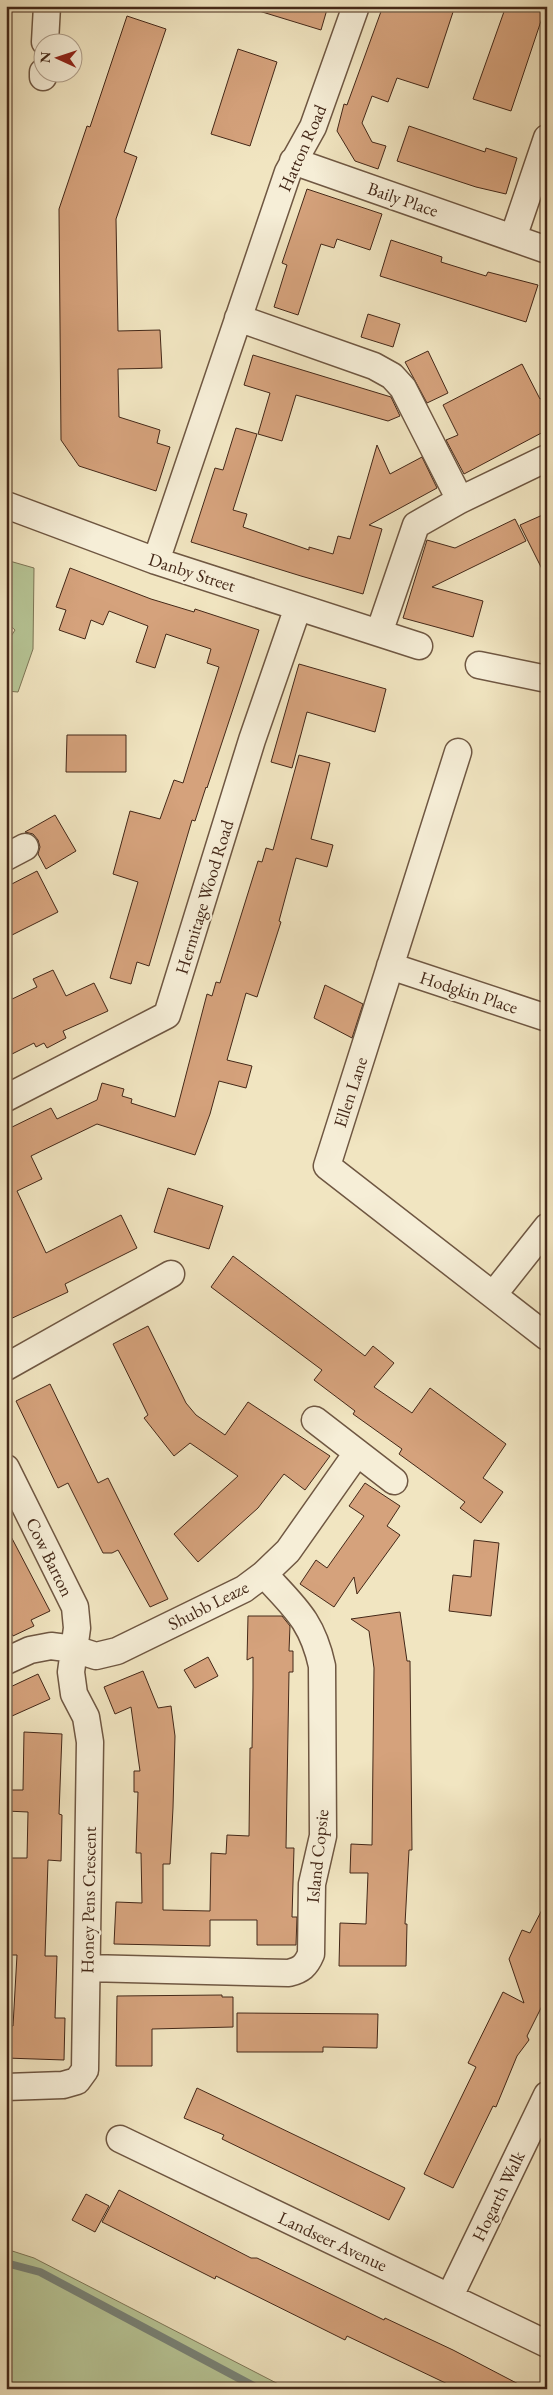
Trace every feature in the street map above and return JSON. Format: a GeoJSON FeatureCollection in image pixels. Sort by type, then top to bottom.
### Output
{"type":"FeatureCollection","features":[{"type":"Feature","properties":{"kind":"street"},"geometry":{"type":"LineString","coordinates":[[46,32],[47,6]]}},
{"type":"Feature","properties":{"kind":"street","name":"Hatton Road"},"geometry":{"type":"LineString","coordinates":[[156,561],[293,161],[314,127],[356,6]]}},
{"type":"Feature","properties":{"kind":"street"},"geometry":{"type":"LineString","coordinates":[[513,238],[547,138]]}},
{"type":"Feature","properties":{"kind":"street","name":"Baily Place"},"geometry":{"type":"LineString","coordinates":[[293,161],[547,250]]}},
{"type":"Feature","properties":{"kind":"street"},"geometry":{"type":"LineString","coordinates":[[238,318],[374,366],[392,376],[403,388],[460,500]]}},
{"type":"Feature","properties":{"kind":"street"},"geometry":{"type":"LineString","coordinates":[[379,633],[416,524],[460,500],[547,458]]}},
{"type":"Feature","properties":{"kind":"street","name":"Danby Street"},"geometry":{"type":"LineString","coordinates":[[6,505],[156,561],[419,646]]}},
{"type":"Feature","properties":{"kind":"street","name":"Hermitage Wood Road"},"geometry":{"type":"LineString","coordinates":[[6,1098],[167,1015],[252,740],[298,607]]}},
{"type":"Feature","properties":{"kind":"street"},"geometry":{"type":"LineString","coordinates":[[479,665],[547,679]]}},
{"type":"Feature","properties":{"kind":"street","name":"Ellen Lane"},"geometry":{"type":"LineString","coordinates":[[458,752],[327,1166],[547,1337]]}},
{"type":"Feature","properties":{"kind":"street","name":"Hodgkin Place"},"geometry":{"type":"LineString","coordinates":[[390,966],[547,1018]]}},
{"type":"Feature","properties":{"kind":"street"},"geometry":{"type":"LineString","coordinates":[[493,1295],[547,1227]]}},
{"type":"Feature","properties":{"kind":"street"},"geometry":{"type":"LineString","coordinates":[[6,1367],[171,1274]]}},
{"type":"Feature","properties":{"kind":"street"},"geometry":{"type":"LineString","coordinates":[[315,1420],[394,1481]]}},
{"type":"Feature","properties":{"kind":"street","name":"Shubb Leaze"},"geometry":{"type":"LineString","coordinates":[[6,1661],[30,1650],[51,1646],[74,1649],[96,1656],[117,1651],[244,1589],[264,1574],[288,1551],[357,1453]]}},
{"type":"Feature","properties":{"kind":"street","name":"Cow Barton"},"geometry":{"type":"LineString","coordinates":[[6,1468],[75,1607],[77,1628],[74,1649]]}},
{"type":"Feature","properties":{"kind":"street","name":"Island Copsie"},"geometry":{"type":"LineString","coordinates":[[87,1968],[288,1973],[300,1970],[306,1965],[311,1954],[312,1884],[323,1836],[322,1666],[317,1642],[305,1620],[264,1574]]}},
{"type":"Feature","properties":{"kind":"street","name":"Honey Pens Crescent"},"geometry":{"type":"LineString","coordinates":[[6,2087],[63,2085],[77,2081],[85,2070],[89,1729],[86,1717],[74,1694],[71,1672],[74,1649]]}},
{"type":"Feature","properties":{"kind":"street","name":"Hogarth Walk"},"geometry":{"type":"LineString","coordinates":[[450,2296],[547,2095]]}},
{"type":"Feature","properties":{"kind":"street","name":"Landseer Avenue"},"geometry":{"type":"LineString","coordinates":[[120,2139],[547,2344]]}},
{"type":"Feature","properties":{"kind":"green space"},"geometry":{"type":"Polygon","coordinates":[[[6,560],[34,568],[33,649],[18,692],[6,691],[6,644],[15,630],[6,622],[6,560]]]}},
{"type":"Feature","properties":{"kind":"green space"},"geometry":{"type":"Polygon","coordinates":[[[6,2249],[34,2258],[288,2389],[6,2389],[6,2249]]]}},
{"type":"Feature","properties":{"kind":"building"},"geometry":{"type":"Polygon","coordinates":[[[260,6],[328,6],[321,30],[259,11],[260,6]]]}},
{"type":"Feature","properties":{"kind":"building"},"geometry":{"type":"Polygon","coordinates":[[[383,6],[455,6],[428,88],[397,78],[388,102],[372,96],[362,123],[372,142],[386,146],[378,169],[355,161],[337,131],[344,104],[347,105],[383,6]]]}},
{"type":"Feature","properties":{"kind":"building"},"geometry":{"type":"Polygon","coordinates":[[[506,6],[546,6],[511,111],[473,99],[506,6]]]}},
{"type":"Feature","properties":{"kind":"building"},"geometry":{"type":"Polygon","coordinates":[[[127,16],[166,29],[124,152],[137,157],[116,219],[118,331],[160,330],[162,368],[118,369],[119,417],[160,430],[157,443],[170,447],[156,491],[79,466],[61,440],[59,209],[87,126],[90,127],[127,16]]]}},
{"type":"Feature","properties":{"kind":"building"},"geometry":{"type":"Polygon","coordinates":[[[238,49],[277,62],[250,146],[211,134],[238,49]]]}},
{"type":"Feature","properties":{"kind":"building"},"geometry":{"type":"Polygon","coordinates":[[[409,126],[485,152],[486,148],[517,158],[506,194],[476,187],[397,161],[409,126]]]}},
{"type":"Feature","properties":{"kind":"building"},"geometry":{"type":"Polygon","coordinates":[[[307,189],[382,214],[370,250],[337,239],[334,248],[321,244],[298,315],[274,307],[287,265],[282,263],[307,189]]]}},
{"type":"Feature","properties":{"kind":"building"},"geometry":{"type":"Polygon","coordinates":[[[391,240],[442,257],[441,262],[486,276],[488,272],[538,285],[526,322],[380,276],[391,240]]]}},
{"type":"Feature","properties":{"kind":"building"},"geometry":{"type":"Polygon","coordinates":[[[368,314],[400,324],[393,347],[361,337],[368,314]]]}},
{"type":"Feature","properties":{"kind":"building"},"geometry":{"type":"Polygon","coordinates":[[[428,351],[448,393],[427,403],[405,362],[428,351]]]}},
{"type":"Feature","properties":{"kind":"building"},"geometry":{"type":"Polygon","coordinates":[[[253,355],[391,397],[400,416],[388,421],[296,395],[282,441],[258,434],[270,393],[244,385],[253,355]]]}},
{"type":"Feature","properties":{"kind":"building"},"geometry":{"type":"Polygon","coordinates":[[[522,364],[540,399],[547,396],[547,430],[464,474],[446,440],[458,435],[443,405],[522,364]]]}},
{"type":"Feature","properties":{"kind":"building"},"geometry":{"type":"Polygon","coordinates":[[[236,428],[257,434],[233,510],[247,514],[243,527],[309,550],[309,547],[333,554],[338,536],[350,539],[377,445],[390,474],[422,457],[437,488],[369,525],[382,529],[363,594],[301,576],[191,542],[215,468],[223,470],[236,428]]]}},
{"type":"Feature","properties":{"kind":"building"},"geometry":{"type":"Polygon","coordinates":[[[547,513],[547,579],[520,525],[547,513]]]}},
{"type":"Feature","properties":{"kind":"building"},"geometry":{"type":"Polygon","coordinates":[[[515,519],[526,541],[432,587],[483,601],[473,637],[403,618],[427,540],[455,548],[515,519]]]}},
{"type":"Feature","properties":{"kind":"building"},"geometry":{"type":"Polygon","coordinates":[[[70,568],[151,599],[194,612],[195,609],[259,630],[207,788],[195,821],[192,820],[149,966],[137,962],[131,984],[110,978],[138,882],[113,874],[130,811],[160,819],[174,780],[183,783],[219,667],[207,663],[211,649],[166,634],[155,668],[136,662],[148,626],[109,611],[103,625],[91,620],[85,639],[59,630],[66,610],[56,607],[70,568]]]}},
{"type":"Feature","properties":{"kind":"building"},"geometry":{"type":"Polygon","coordinates":[[[299,664],[386,689],[375,732],[307,712],[292,768],[271,762],[299,664]]]}},
{"type":"Feature","properties":{"kind":"building"},"geometry":{"type":"Polygon","coordinates":[[[67,735],[126,735],[126,772],[66,772],[67,735]]]}},
{"type":"Feature","properties":{"kind":"building"},"geometry":{"type":"Polygon","coordinates":[[[299,755],[330,763],[311,839],[333,845],[327,867],[296,858],[279,921],[281,922],[257,997],[246,993],[227,1060],[252,1066],[246,1088],[219,1081],[210,1114],[195,1155],[97,1124],[31,1156],[42,1179],[17,1191],[46,1253],[121,1215],[137,1248],[65,1284],[68,1292],[6,1321],[6,1130],[51,1108],[57,1119],[97,1100],[102,1083],[124,1089],[122,1096],[132,1099],[131,1103],[175,1117],[207,994],[212,996],[216,982],[220,983],[258,861],[262,862],[266,848],[273,850],[299,755]]]}},
{"type":"Feature","properties":{"kind":"building"},"geometry":{"type":"Polygon","coordinates":[[[55,815],[76,851],[46,869],[38,854],[40,847],[38,840],[33,834],[25,832],[55,815]]]}},
{"type":"Feature","properties":{"kind":"building"},"geometry":{"type":"Polygon","coordinates":[[[37,871],[58,912],[6,938],[6,887],[37,871]]]}},
{"type":"Feature","properties":{"kind":"building"},"geometry":{"type":"Polygon","coordinates":[[[53,970],[66,996],[94,983],[108,1011],[63,1031],[66,1038],[47,1048],[44,1043],[36,1047],[34,1043],[6,1057],[6,1002],[37,987],[33,979],[53,970]]]}},
{"type":"Feature","properties":{"kind":"building"},"geometry":{"type":"Polygon","coordinates":[[[325,985],[363,1004],[352,1038],[314,1018],[325,985]]]}},
{"type":"Feature","properties":{"kind":"building"},"geometry":{"type":"Polygon","coordinates":[[[168,1188],[223,1206],[209,1249],[154,1232],[168,1188]]]}},
{"type":"Feature","properties":{"kind":"building"},"geometry":{"type":"Polygon","coordinates":[[[233,1256],[365,1356],[373,1346],[394,1363],[374,1387],[412,1413],[430,1388],[506,1444],[483,1478],[503,1492],[481,1523],[460,1508],[465,1502],[399,1454],[402,1449],[353,1414],[355,1411],[314,1380],[322,1370],[211,1287],[233,1256]]]}},
{"type":"Feature","properties":{"kind":"building"},"geometry":{"type":"Polygon","coordinates":[[[148,1326],[186,1403],[196,1415],[225,1435],[248,1402],[330,1456],[305,1490],[284,1474],[258,1508],[198,1562],[174,1534],[238,1476],[190,1443],[174,1456],[144,1418],[148,1415],[113,1344],[148,1326]]]}},
{"type":"Feature","properties":{"kind":"building"},"geometry":{"type":"Polygon","coordinates":[[[50,1384],[98,1483],[108,1478],[168,1599],[150,1607],[118,1550],[112,1553],[103,1553],[68,1483],[58,1488],[16,1401],[50,1384]]]}},
{"type":"Feature","properties":{"kind":"building"},"geometry":{"type":"Polygon","coordinates":[[[365,1483],[400,1506],[387,1526],[400,1535],[357,1594],[354,1577],[334,1607],[300,1584],[316,1560],[327,1568],[364,1516],[349,1506],[365,1483]]]}},
{"type":"Feature","properties":{"kind":"building"},"geometry":{"type":"Polygon","coordinates":[[[6,1527],[50,1611],[31,1620],[34,1626],[13,1636],[6,1623],[6,1527]]]}},
{"type":"Feature","properties":{"kind":"building"},"geometry":{"type":"Polygon","coordinates":[[[474,1540],[499,1543],[491,1616],[449,1611],[453,1575],[471,1577],[474,1540]]]}},
{"type":"Feature","properties":{"kind":"building"},"geometry":{"type":"Polygon","coordinates":[[[400,1612],[407,1661],[410,1661],[412,1850],[409,1850],[405,1924],[407,1924],[406,1966],[339,1966],[340,1923],[366,1924],[368,1873],[350,1873],[351,1844],[372,1845],[374,1668],[369,1631],[351,1619],[400,1612]]]}},
{"type":"Feature","properties":{"kind":"building"},"geometry":{"type":"Polygon","coordinates":[[[248,1616],[282,1616],[290,1626],[289,1651],[293,1651],[293,1672],[289,1672],[286,1848],[294,1848],[292,1917],[297,1917],[296,1945],[257,1945],[257,1920],[210,1920],[210,1946],[114,1944],[116,1902],[142,1903],[141,1853],[136,1853],[138,1792],[134,1792],[134,1771],[140,1771],[131,1707],[115,1714],[104,1687],[143,1671],[158,1708],[171,1706],[175,1736],[173,1808],[170,1864],[163,1864],[163,1910],[210,1911],[211,1853],[226,1854],[227,1835],[249,1836],[253,1657],[247,1660],[248,1616]]]}},
{"type":"Feature","properties":{"kind":"building"},"geometry":{"type":"Polygon","coordinates":[[[208,1657],[218,1676],[195,1688],[184,1670],[208,1657]]]}},
{"type":"Feature","properties":{"kind":"building"},"geometry":{"type":"Polygon","coordinates":[[[38,1674],[50,1699],[12,1716],[6,1703],[6,1689],[38,1674]]]}},
{"type":"Feature","properties":{"kind":"building"},"geometry":{"type":"Polygon","coordinates":[[[24,1732],[62,1734],[59,1814],[62,1815],[61,1861],[48,1860],[45,1956],[57,1956],[55,2018],[65,2018],[64,2060],[6,2058],[6,2025],[13,2026],[17,1955],[8,1955],[11,1858],[27,1858],[28,1812],[6,1811],[6,1790],[23,1790],[24,1732]]]}},
{"type":"Feature","properties":{"kind":"building"},"geometry":{"type":"Polygon","coordinates":[[[547,1900],[547,1996],[527,2036],[529,2040],[517,2056],[496,2107],[493,2106],[453,2188],[424,2174],[476,2067],[468,2063],[503,1992],[524,2003],[509,1959],[522,1930],[530,1933],[547,1900]]]}},
{"type":"Feature","properties":{"kind":"building"},"geometry":{"type":"Polygon","coordinates":[[[222,1995],[222,1997],[233,1997],[233,2027],[152,2029],[152,2066],[116,2066],[117,1996],[222,1995]]]}},
{"type":"Feature","properties":{"kind":"building"},"geometry":{"type":"Polygon","coordinates":[[[237,2013],[378,2014],[377,2048],[323,2047],[323,2052],[237,2052],[237,2013]]]}},
{"type":"Feature","properties":{"kind":"building"},"geometry":{"type":"Polygon","coordinates":[[[197,2088],[405,2188],[389,2220],[222,2139],[224,2135],[184,2118],[197,2088]]]}},
{"type":"Feature","properties":{"kind":"building"},"geometry":{"type":"Polygon","coordinates":[[[119,2190],[251,2258],[257,2258],[384,2320],[385,2318],[453,2350],[528,2389],[458,2389],[347,2336],[345,2340],[216,2276],[215,2279],[102,2222],[119,2190]]]}},
{"type":"Feature","properties":{"kind":"building"},"geometry":{"type":"Polygon","coordinates":[[[86,2194],[109,2206],[95,2232],[72,2220],[86,2194]]]}},
{"type":"Feature","properties":{"kind":"waterway"},"geometry":{"type":"LineString","coordinates":[[6,2263],[40,2272],[259,2389]]}}]}
